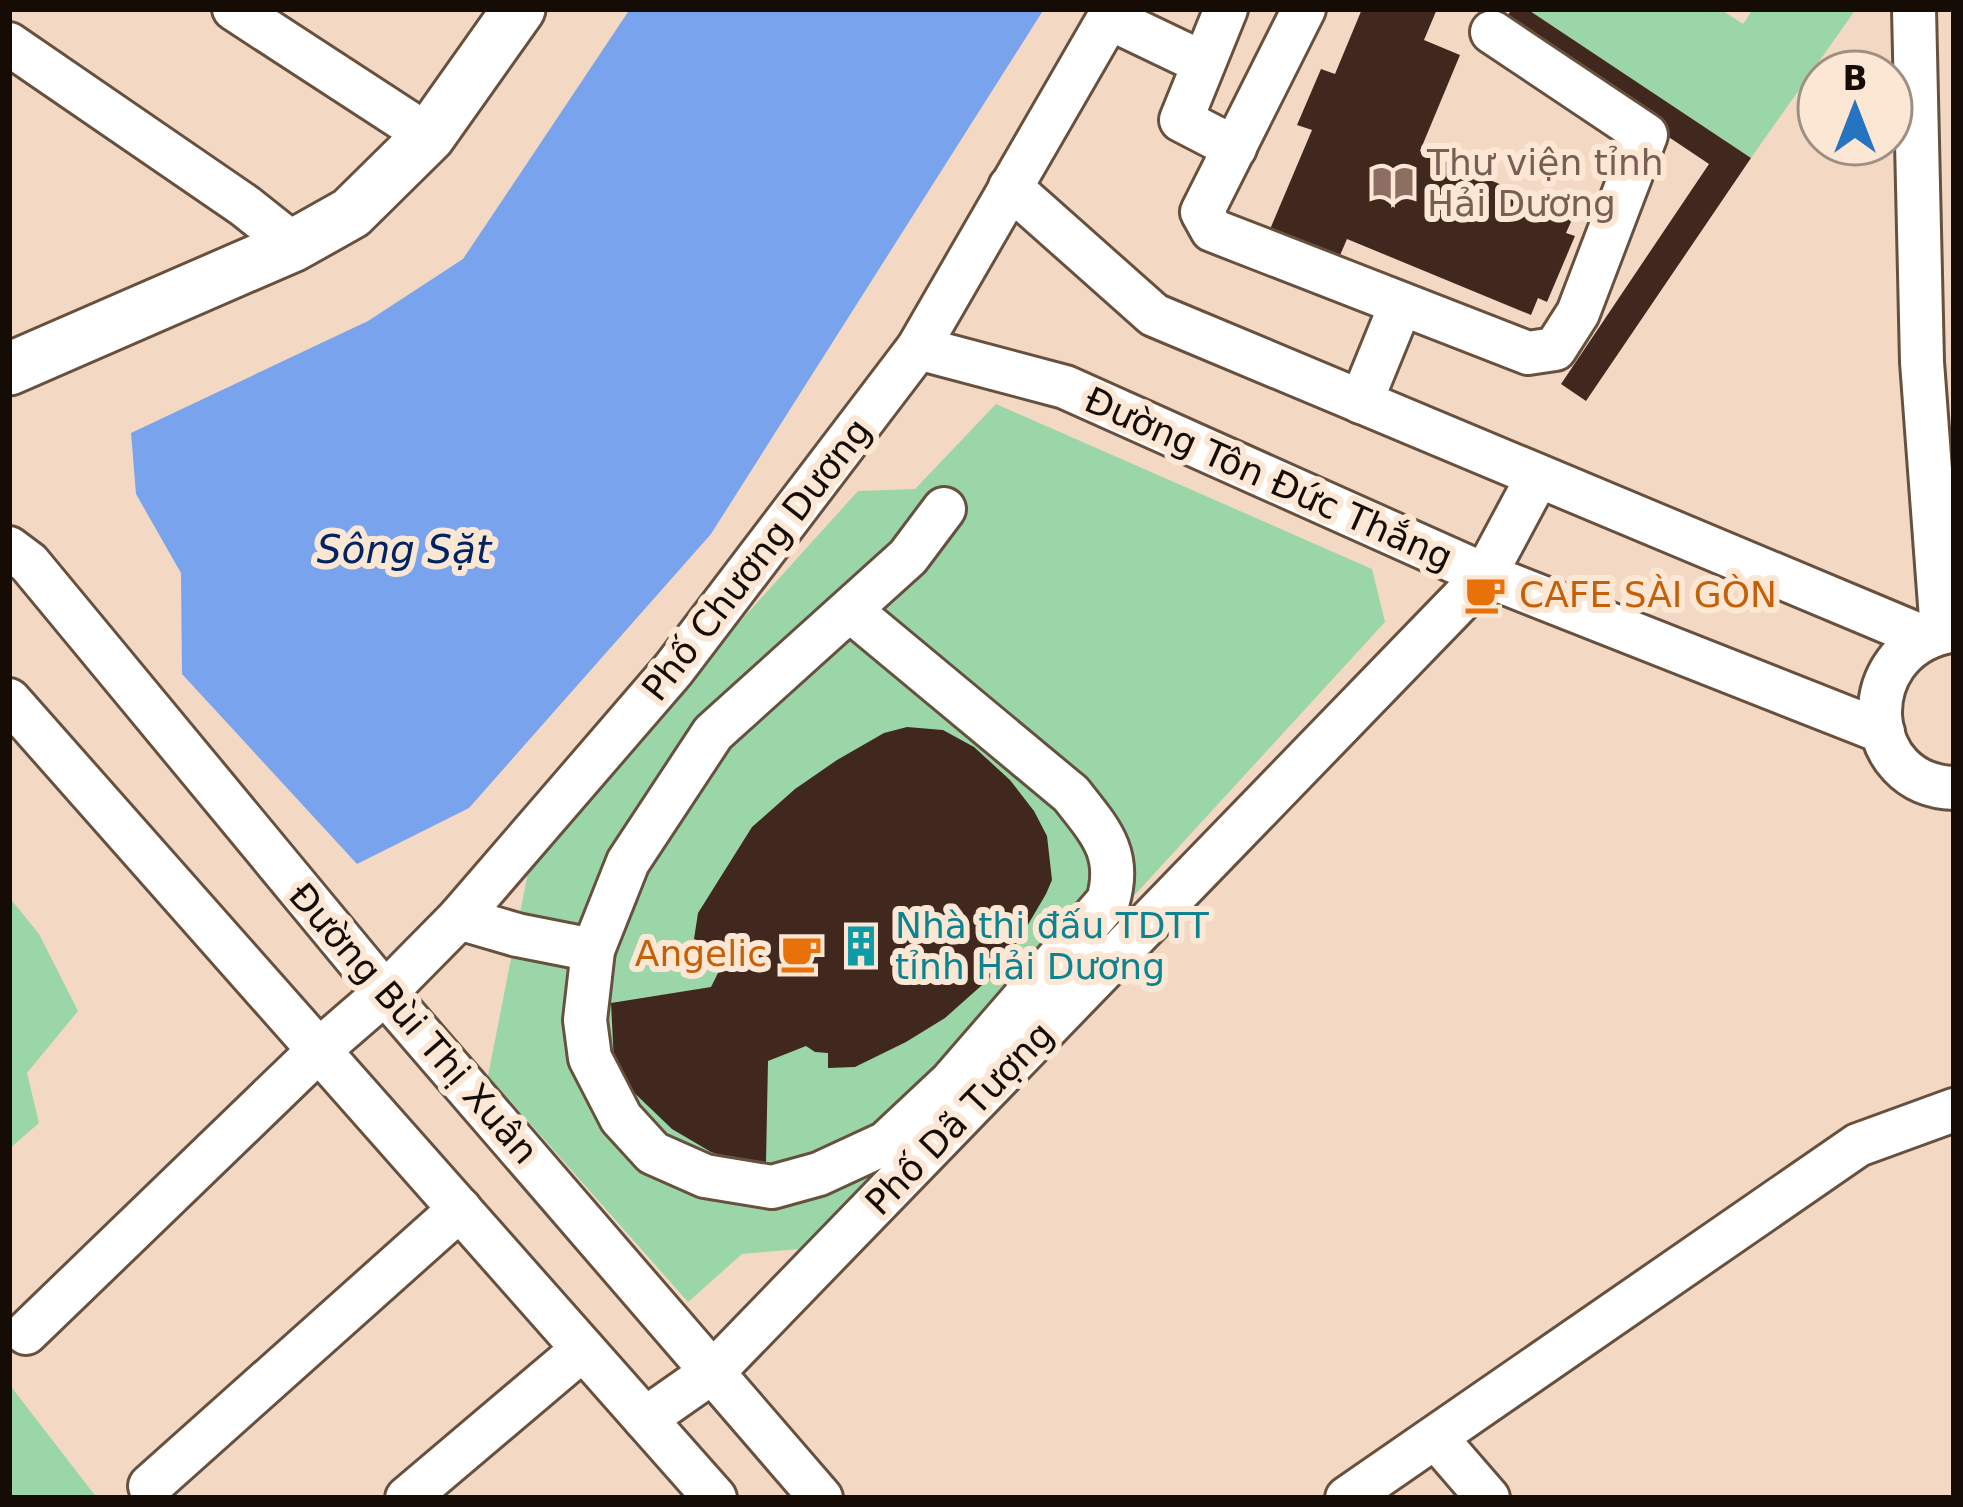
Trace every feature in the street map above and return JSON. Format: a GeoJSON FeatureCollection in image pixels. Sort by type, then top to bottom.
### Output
{"type":"FeatureCollection","features":[{"type":"Feature","properties":{"kind":"main road"},"geometry":{"type":"LineString","coordinates":[[9,369],[293,245],[351,213],[429,136],[519,9]]}},
{"type":"Feature","properties":{"kind":"street"},"geometry":{"type":"LineString","coordinates":[[233,9],[429,136]]}},
{"type":"Feature","properties":{"kind":"street"},"geometry":{"type":"LineString","coordinates":[[1226,9],[1181,120],[1235,148]]}},
{"type":"Feature","properties":{"kind":"street"},"geometry":{"type":"LineString","coordinates":[[1914,9],[1922,362],[1940,634]]}},
{"type":"Feature","properties":{"kind":"street"},"geometry":{"type":"LineString","coordinates":[[1295,12],[1202,212],[1212,230],[1528,353],[1556,349],[1578,313],[1646,135],[1492,32]]}},
{"type":"Feature","properties":{"kind":"street"},"geometry":{"type":"LineString","coordinates":[[1111,13],[1203,63]]}},
{"type":"Feature","properties":{"kind":"street","name":"Phố Chương Dương"},"geometry":{"type":"LineString","coordinates":[[26,1334],[319,1050],[386,994],[459,918],[674,670],[918,348],[1111,13]]}},
{"type":"Feature","properties":{"kind":"street"},"geometry":{"type":"LineString","coordinates":[[9,44],[245,206],[293,245]]}},
{"type":"Feature","properties":{"kind":"street"},"geometry":{"type":"LineString","coordinates":[[1010,187],[1154,315],[1538,476],[1940,634]]}},
{"type":"Feature","properties":{"kind":"street"},"geometry":{"type":"LineString","coordinates":[[1360,402],[1402,304]]}},
{"type":"Feature","properties":{"kind":"street","name":"Đường Tôn Đức Thắng"},"geometry":{"type":"LineString","coordinates":[[918,348],[1065,387],[1485,575],[1883,732]]}},
{"type":"Feature","properties":{"kind":"street","name":"Phố Dã Tượng"},"geometry":{"type":"LineString","coordinates":[[645,1419],[715,1370],[1485,575],[1538,476]]}},
{"type":"Feature","properties":{"kind":"street"},"geometry":{"type":"LineString","coordinates":[[851,611],[1071,794],[1112,854],[1116,876],[1108,901],[951,1082],[886,1143],[819,1174],[772,1187],[705,1176],[653,1154],[621,1118],[590,1058],[585,1020],[593,950],[628,862],[713,733],[908,557],[944,509]]}},
{"type":"Feature","properties":{"kind":"street","name":"Đường Bùi Thị Xuân"},"geometry":{"type":"LineString","coordinates":[[9,548],[29,563],[386,994],[821,1498]]}},
{"type":"Feature","properties":{"kind":"street"},"geometry":{"type":"LineString","coordinates":[[1940,634],[1909,647],[1886,674],[1878,709],[1885,743],[1907,772],[1939,788],[1954,788]]}},
{"type":"Feature","properties":{"kind":"street"},"geometry":{"type":"LineString","coordinates":[[9,700],[708,1496]]}},
{"type":"Feature","properties":{"kind":"street"},"geometry":{"type":"LineString","coordinates":[[459,918],[593,950]]}},
{"type":"Feature","properties":{"kind":"street"},"geometry":{"type":"LineString","coordinates":[[1347,1498],[1858,1145],[1954,1110]]}},
{"type":"Feature","properties":{"kind":"street"},"geometry":{"type":"LineString","coordinates":[[150,1486],[460,1209]]}},
{"type":"Feature","properties":{"kind":"street"},"geometry":{"type":"LineString","coordinates":[[406,1498],[583,1349]]}},
{"type":"Feature","properties":{"kind":"street"},"geometry":{"type":"LineString","coordinates":[[1436,1438],[1488,1498]]}},
{"type":"Feature","properties":{"kind":"green space"},"geometry":{"type":"Polygon","coordinates":[[[1527,9],[1720,9],[1743,24],[1753,9],[1856,9],[1829,48],[1795,48],[1795,96],[1751,158],[1527,9]]]}},
{"type":"Feature","properties":{"kind":"green space"},"geometry":{"type":"Polygon","coordinates":[[[996,404],[1372,569],[1385,622],[811,1248],[742,1254],[688,1302],[488,1076],[532,852],[858,491],[915,489],[996,404]]]}},
{"type":"Feature","properties":{"kind":"green space"},"geometry":{"type":"Polygon","coordinates":[[[9,897],[39,934],[78,1011],[27,1073],[39,1123],[9,1149],[9,897]]]}},
{"type":"Feature","properties":{"kind":"green space"},"geometry":{"type":"Polygon","coordinates":[[[9,1384],[97,1498],[9,1498],[9,1384]]]}},
{"type":"Feature","properties":{"kind":"water","name":"Sông Sặt"},"geometry":{"type":"Polygon","coordinates":[[[630,9],[1044,9],[711,534],[469,808],[357,864],[182,674],[181,573],[136,494],[131,433],[368,321],[463,259],[630,9]]]}},
{"type":"Feature","properties":{"kind":"building","name":"Thư viện tỉnh Hải Dương"},"geometry":{"type":"Polygon","coordinates":[[[1362,9],[1437,9],[1424,40],[1460,55],[1420,151],[1574,215],[1566,233],[1575,236],[1547,302],[1538,298],[1531,315],[1347,239],[1338,260],[1268,234],[1312,130],[1297,125],[1321,69],[1335,74],[1362,9]]]}},
{"type":"Feature","properties":{"kind":"building"},"geometry":{"type":"Polygon","coordinates":[[[1512,9],[1527,9],[1751,158],[1586,401],[1561,384],[1709,164],[1501,25],[1512,9]]]}},
{"type":"Feature","properties":{"kind":"building","name":"Nhà thi đấu TDTT tỉnh Hải Dương"},"geometry":{"type":"Polygon","coordinates":[[[907,727],[943,730],[974,747],[1010,780],[1047,836],[1052,880],[1046,894],[1013,950],[990,978],[945,1018],[906,1042],[855,1067],[828,1068],[828,1053],[806,1046],[768,1061],[766,1162],[737,1161],[711,1152],[672,1129],[624,1083],[614,1063],[611,1003],[711,987],[721,967],[705,943],[694,939],[698,913],[752,827],[837,760],[884,733],[907,727]]]}},
{"type":"Feature","properties":{"kind":"place","name":"Thư viện tỉnh Hải Dương"},"geometry":{"type":"Point","coordinates":[1393,183]}},
{"type":"Feature","properties":{"kind":"place","name":"CAFE SÀI GÒN"},"geometry":{"type":"Point","coordinates":[1485,594]}},
{"type":"Feature","properties":{"kind":"place","name":"Nhà thi đấu TDTT tỉnh Hải Dương"},"geometry":{"type":"Point","coordinates":[861,946]}},
{"type":"Feature","properties":{"kind":"place","name":"Angelic"},"geometry":{"type":"Point","coordinates":[801,953]}}]}
